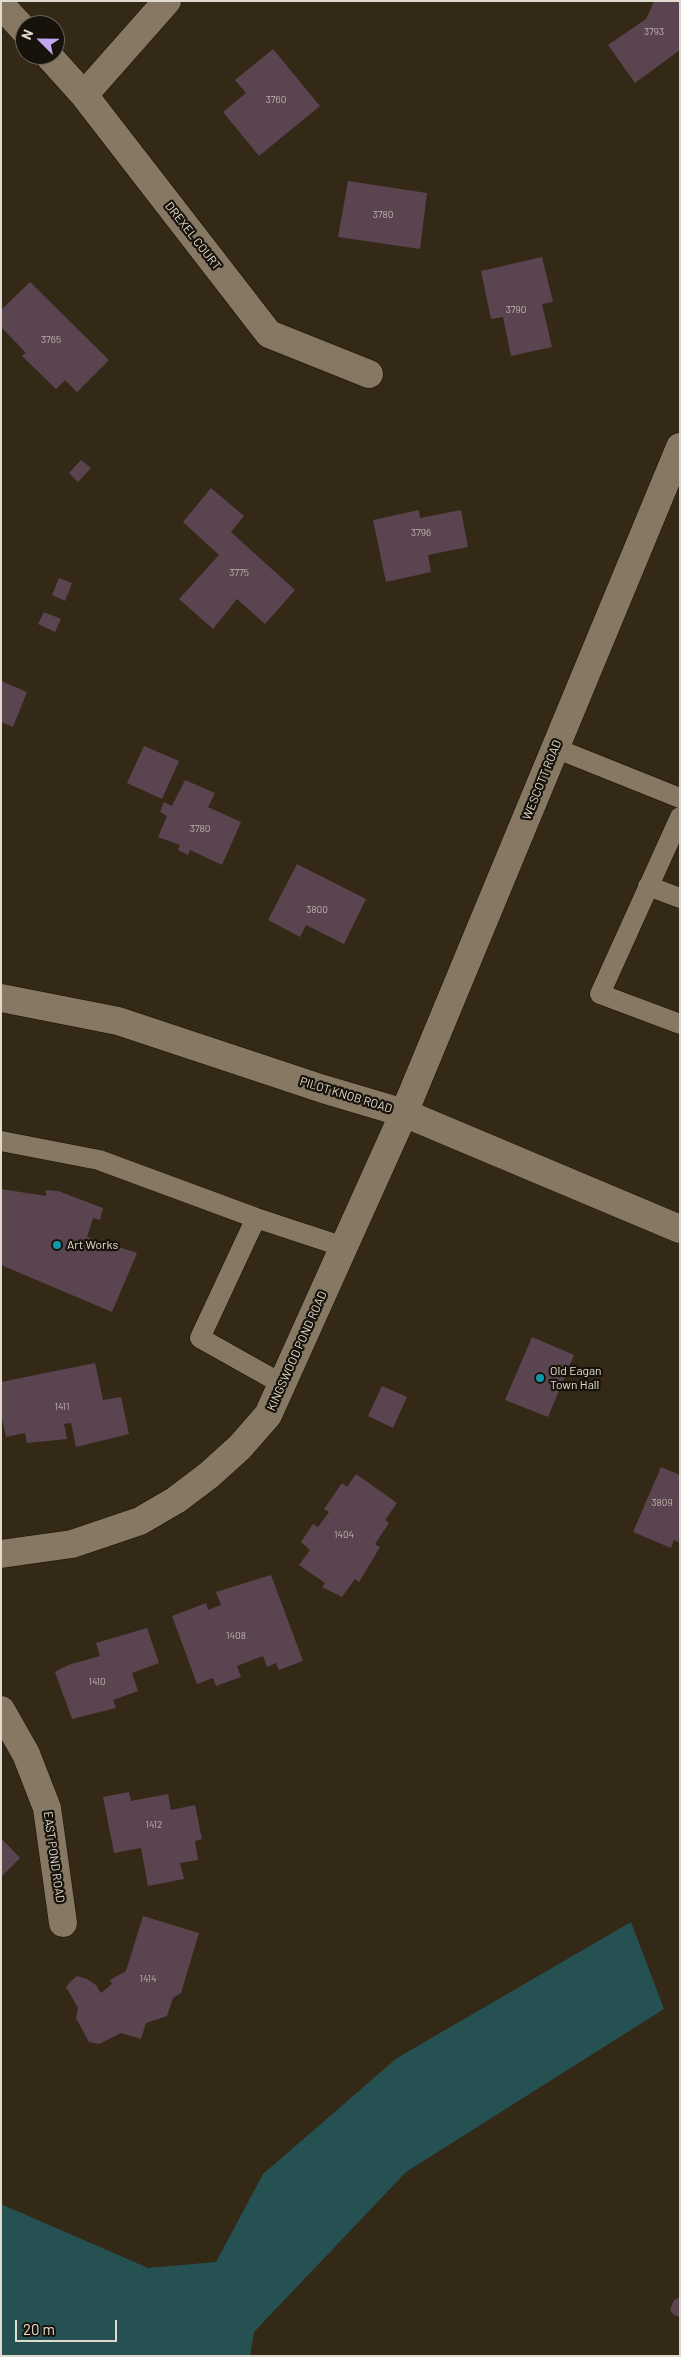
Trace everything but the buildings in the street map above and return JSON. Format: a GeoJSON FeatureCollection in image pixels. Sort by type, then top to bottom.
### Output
{"type":"FeatureCollection","features":[{"type":"Feature","properties":{"kind":"street"},"geometry":{"type":"LineString","coordinates":[[84,94],[167,1]]}},
{"type":"Feature","properties":{"kind":"street"},"geometry":{"type":"LineString","coordinates":[[1,5],[15,20]]}},
{"type":"Feature","properties":{"kind":"street","name":"DREXEL COURT"},"geometry":{"type":"LineString","coordinates":[[57,65],[84,94],[269,334],[368,374]]}},
{"type":"Feature","properties":{"kind":"street","name":"WESCOTT ROAD"},"geometry":{"type":"LineString","coordinates":[[404,1113],[680,447]]}},
{"type":"Feature","properties":{"kind":"street","name":"PILOT KNOB ROAD"},"geometry":{"type":"LineString","coordinates":[[1,998],[118,1021],[323,1089],[404,1113],[680,1229]]}},
{"type":"Feature","properties":{"kind":"street","name":"KINGSWOOD POND ROAD"},"geometry":{"type":"LineString","coordinates":[[1,1554],[72,1544],[140,1521],[176,1500],[209,1475],[240,1447],[268,1416],[404,1113]]}},
{"type":"Feature","properties":{"kind":"street","name":"EAST POND ROAD"},"geometry":{"type":"LineString","coordinates":[[1,1710],[26,1754],[47,1808],[64,1923]]}},
{"type":"Feature","properties":{"kind":"lane"},"geometry":{"type":"LineString","coordinates":[[555,748],[680,798]]}},
{"type":"Feature","properties":{"kind":"lane"},"geometry":{"type":"LineString","coordinates":[[680,816],[600,994],[680,1024]]}},
{"type":"Feature","properties":{"kind":"lane"},"geometry":{"type":"LineString","coordinates":[[648,886],[680,898]]}},
{"type":"Feature","properties":{"kind":"lane"},"geometry":{"type":"LineString","coordinates":[[1,1141],[99,1160],[256,1218],[344,1247]]}},
{"type":"Feature","properties":{"kind":"lane"},"geometry":{"type":"LineString","coordinates":[[256,1218],[200,1338],[282,1384]]}},
{"type":"Feature","properties":{"kind":"water"},"geometry":{"type":"Polygon","coordinates":[[[631,1922],[664,2009],[406,2172],[254,2332],[250,2356],[1,2356],[1,2204],[148,2268],[216,2262],[263,2174],[397,2058],[631,1922]]]}},
{"type":"Feature","properties":{"kind":"place","name":"Art Works"},"geometry":{"type":"Point","coordinates":[57,1245]}},
{"type":"Feature","properties":{"kind":"place","name":"Old Eagan Town Hall"},"geometry":{"type":"Point","coordinates":[540,1378]}}]}
